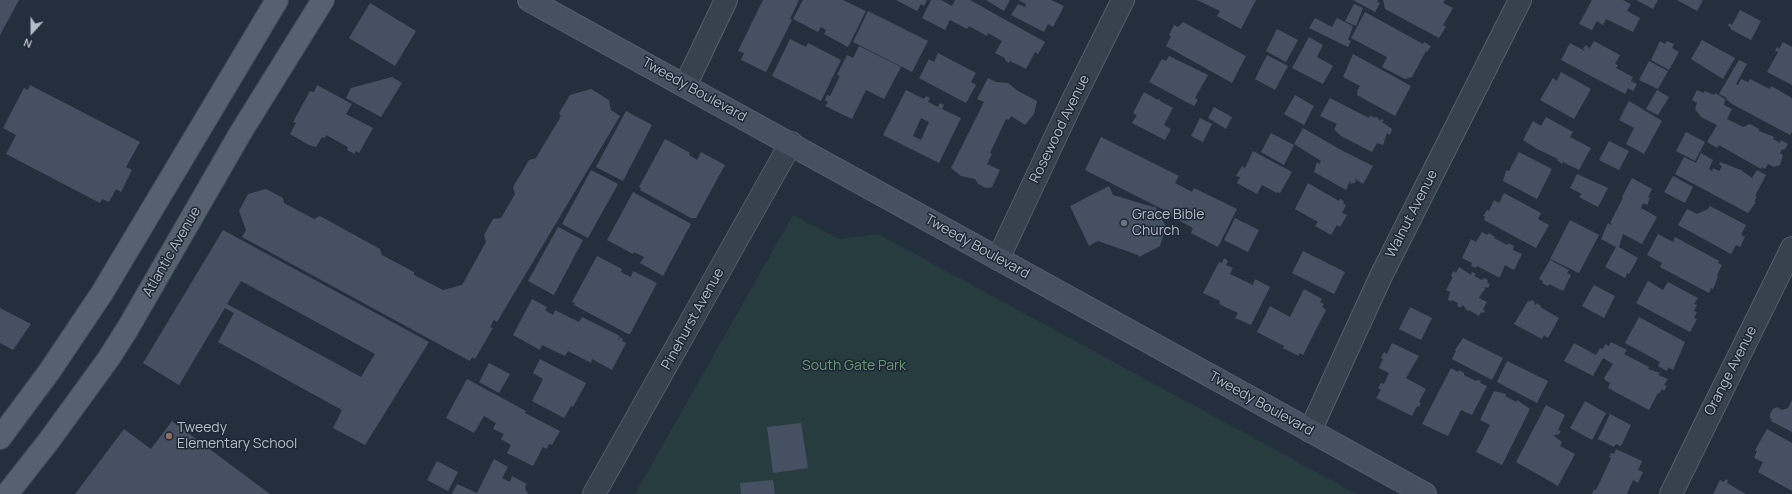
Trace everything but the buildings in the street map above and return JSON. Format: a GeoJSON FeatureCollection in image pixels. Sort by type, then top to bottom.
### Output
{"type":"FeatureCollection","features":[{"type":"Feature","properties":{"kind":"main road"},"geometry":{"type":"LineString","coordinates":[[0,438],[49,372],[102,293],[277,0]]}},
{"type":"Feature","properties":{"kind":"main road","name":"Atlantic Avenue"},"geometry":{"type":"LineString","coordinates":[[7,494],[48,442],[109,358],[128,328],[241,132],[323,0]]}},
{"type":"Feature","properties":{"kind":"main road","name":"Tweedy Boulevard"},"geometry":{"type":"LineString","coordinates":[[529,0],[791,143],[1310,432],[1425,494]]}},
{"type":"Feature","properties":{"kind":"street"},"geometry":{"type":"LineString","coordinates":[[685,86],[726,0]]}},
{"type":"Feature","properties":{"kind":"street","name":"Rosewood Avenue"},"geometry":{"type":"LineString","coordinates":[[998,259],[1070,106],[1124,0]]}},
{"type":"Feature","properties":{"kind":"street","name":"Walnut Avenue"},"geometry":{"type":"LineString","coordinates":[[1310,432],[1381,276],[1520,0]]}},
{"type":"Feature","properties":{"kind":"street","name":"Pinehurst Avenue"},"geometry":{"type":"LineString","coordinates":[[594,494],[791,143]]}},
{"type":"Feature","properties":{"kind":"street","name":"Orange Avenue"},"geometry":{"type":"LineString","coordinates":[[1671,494],[1792,248]]}},
{"type":"Feature","properties":{"kind":"green space","name":"South Gate Park"},"geometry":{"type":"Polygon","coordinates":[[[793,215],[839,239],[878,234],[1357,494],[635,494],[793,215]]]}},
{"type":"Feature","properties":{"kind":"place","name":"Grace Bible Church"},"geometry":{"type":"Point","coordinates":[1124,223]}},
{"type":"Feature","properties":{"kind":"place","name":"Tweedy Elementary School"},"geometry":{"type":"Point","coordinates":[169,436]}}]}
